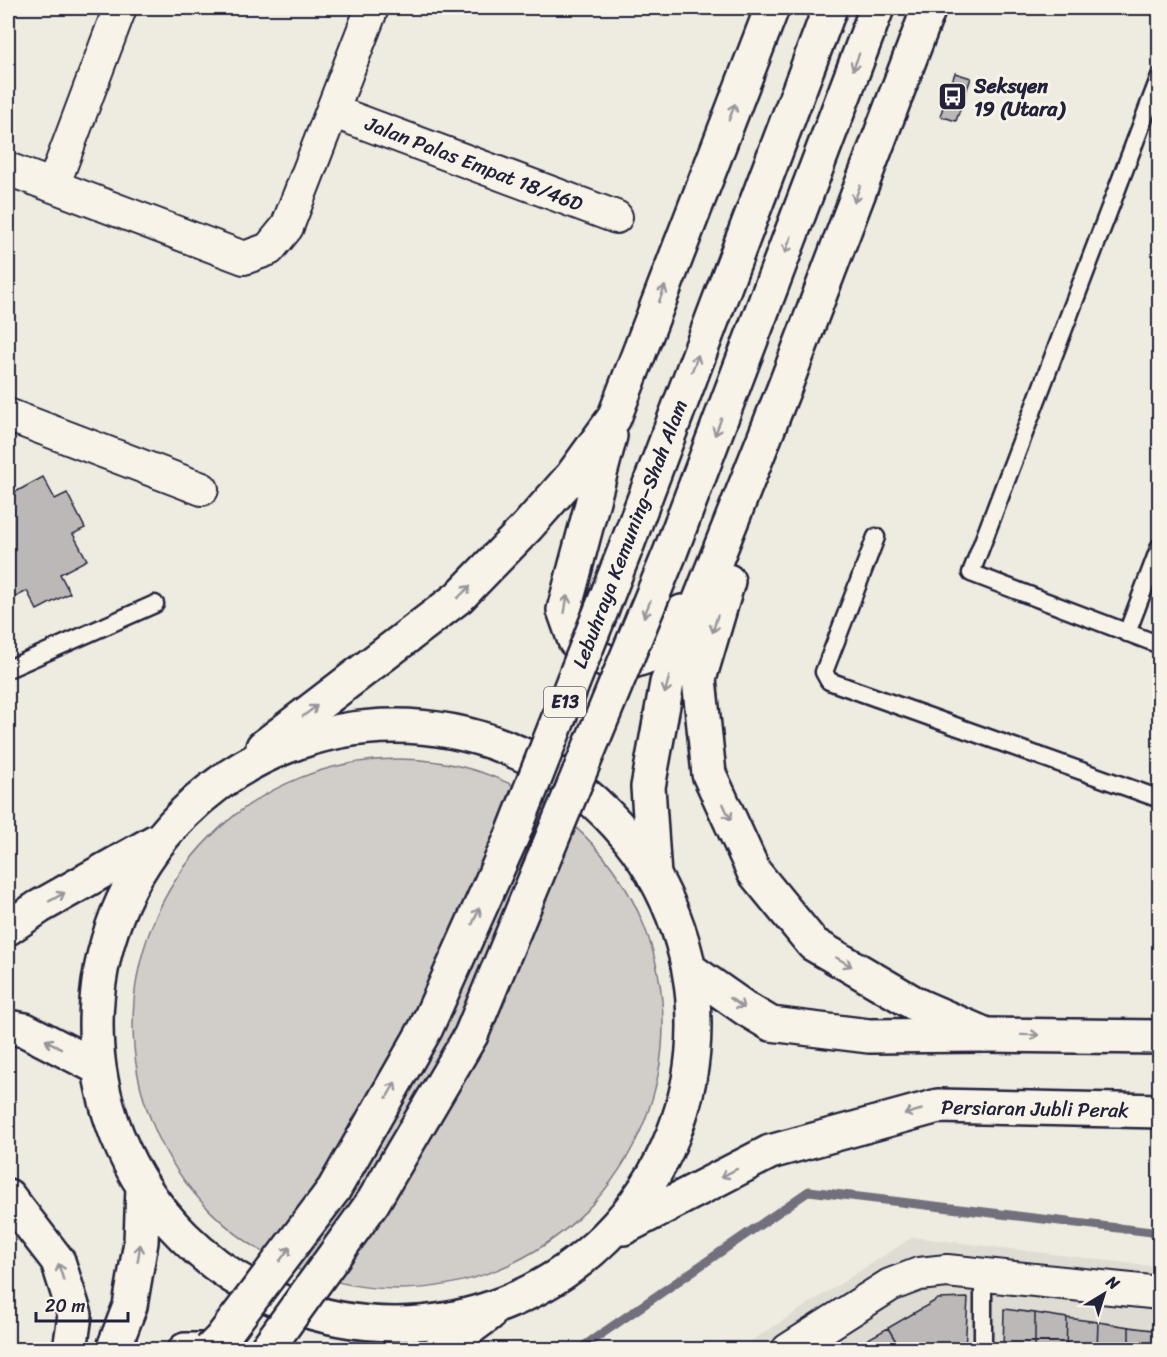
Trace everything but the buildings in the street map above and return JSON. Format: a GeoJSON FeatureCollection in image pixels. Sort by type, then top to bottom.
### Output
{"type":"FeatureCollection","features":[{"type":"Feature","properties":{"kind":"main road"},"geometry":{"type":"LineString","coordinates":[[711,572],[651,655],[627,663],[611,663],[594,656],[575,641],[564,610],[614,418],[772,8]]}},
{"type":"Feature","properties":{"kind":"main road","name":"Lebuhraya Kemuning–Shah Alam"},"geometry":{"type":"LineString","coordinates":[[210,1350],[334,1189],[426,1028],[513,834],[627,544],[830,8]]}},
{"type":"Feature","properties":{"kind":"main road","name":"Lebuhraya Kemuning–Shah Alam"},"geometry":{"type":"LineString","coordinates":[[266,1350],[373,1202],[471,1035],[670,553],[877,8]]}},
{"type":"Feature","properties":{"kind":"main road"},"geometry":{"type":"LineString","coordinates":[[440,1350],[498,1308],[560,1277],[613,1233],[648,1188],[674,1137],[690,1082],[695,1026],[689,969],[654,876],[648,787],[667,683],[785,386],[928,8]]}},
{"type":"Feature","properties":{"kind":"main road"},"geometry":{"type":"LineString","coordinates":[[785,386],[699,679],[709,774],[754,872],[813,944],[919,1006],[986,1035]]}},
{"type":"Feature","properties":{"kind":"main road"},"geometry":{"type":"LineString","coordinates":[[498,1308],[419,1324],[339,1319],[262,1293],[195,1248],[142,1186],[114,1129],[98,1067],[96,987],[117,910],[157,841],[198,798],[246,764],[263,747],[459,597],[550,502],[614,418]]}},
{"type":"Feature","properties":{"kind":"main road"},"geometry":{"type":"LineString","coordinates":[[263,747],[380,726],[461,734],[538,763],[603,812],[654,876]]}},
{"type":"Feature","properties":{"kind":"main road"},"geometry":{"type":"LineString","coordinates":[[8,928],[39,907],[157,841]]}},
{"type":"Feature","properties":{"kind":"main road"},"geometry":{"type":"LineString","coordinates":[[689,969],[771,1024],[869,1036],[1160,1037]]}},
{"type":"Feature","properties":{"kind":"main road"},"geometry":{"type":"LineString","coordinates":[[8,1027],[25,1030],[98,1067]]}},
{"type":"Feature","properties":{"kind":"main road","name":"Persiaran Jubli Perak"},"geometry":{"type":"LineString","coordinates":[[613,1233],[770,1152],[938,1106],[1160,1112]]}},
{"type":"Feature","properties":{"kind":"main road"},"geometry":{"type":"LineString","coordinates":[[113,1350],[130,1306],[141,1242],[142,1186]]}},
{"type":"Feature","properties":{"kind":"main road"},"geometry":{"type":"LineString","coordinates":[[8,1196],[58,1261],[75,1315],[70,1350]]}},
{"type":"Feature","properties":{"kind":"main road"},"geometry":{"type":"LineString","coordinates":[[185,1350],[203,1350]]}},
{"type":"Feature","properties":{"kind":"street"},"geometry":{"type":"LineString","coordinates":[[53,186],[120,8]]}},
{"type":"Feature","properties":{"kind":"street"},"geometry":{"type":"LineString","coordinates":[[8,169],[244,258],[269,249],[287,227],[372,8]]}},
{"type":"Feature","properties":{"kind":"street","name":"Jalan Palas Empat 18/46D"},"geometry":{"type":"LineString","coordinates":[[332,111],[616,217]]}},
{"type":"Feature","properties":{"kind":"street"},"geometry":{"type":"LineString","coordinates":[[8,415],[202,489]]}},
{"type":"Feature","properties":{"kind":"street"},"geometry":{"type":"LineString","coordinates":[[788,1350],[891,1285],[919,1274],[947,1271],[1160,1293]]}},
{"type":"Feature","properties":{"kind":"lane"},"geometry":{"type":"LineString","coordinates":[[1160,76],[971,573],[1160,645]]}},
{"type":"Feature","properties":{"kind":"lane"},"geometry":{"type":"LineString","coordinates":[[876,537],[824,672],[828,681],[1160,799]]}},
{"type":"Feature","properties":{"kind":"lane"},"geometry":{"type":"LineString","coordinates":[[1127,633],[1160,546]]}},
{"type":"Feature","properties":{"kind":"lane"},"geometry":{"type":"LineString","coordinates":[[8,669],[155,604]]}},
{"type":"Feature","properties":{"kind":"lane"},"geometry":{"type":"LineString","coordinates":[[983,1274],[983,1350]]}},
{"type":"Feature","properties":{"kind":"shaded area"},"geometry":{"type":"Polygon","coordinates":[[[398,759],[450,764],[499,780],[545,804],[585,837],[618,877],[642,923],[658,972],[663,1024],[658,1076],[642,1125],[618,1171],[585,1211],[545,1244],[499,1268],[450,1284],[398,1289],[346,1284],[297,1268],[251,1244],[211,1211],[178,1171],[154,1125],[138,1076],[133,1024],[138,972],[154,923],[178,877],[211,837],[251,804],[297,780],[346,764],[398,759]]]}},
{"type":"Feature","properties":{"kind":"shaded area"},"geometry":{"type":"Polygon","coordinates":[[[913,1237],[1159,1267],[1159,1349],[737,1350],[913,1237]]]}},
{"type":"Feature","properties":{"kind":"waterway"},"geometry":{"type":"LineString","coordinates":[[578,1350],[809,1191],[1160,1233]]}},
{"type":"Feature","properties":{"kind":"place","name":"Seksyen 19 (Utara)"},"geometry":{"type":"Point","coordinates":[953,97]}}]}
